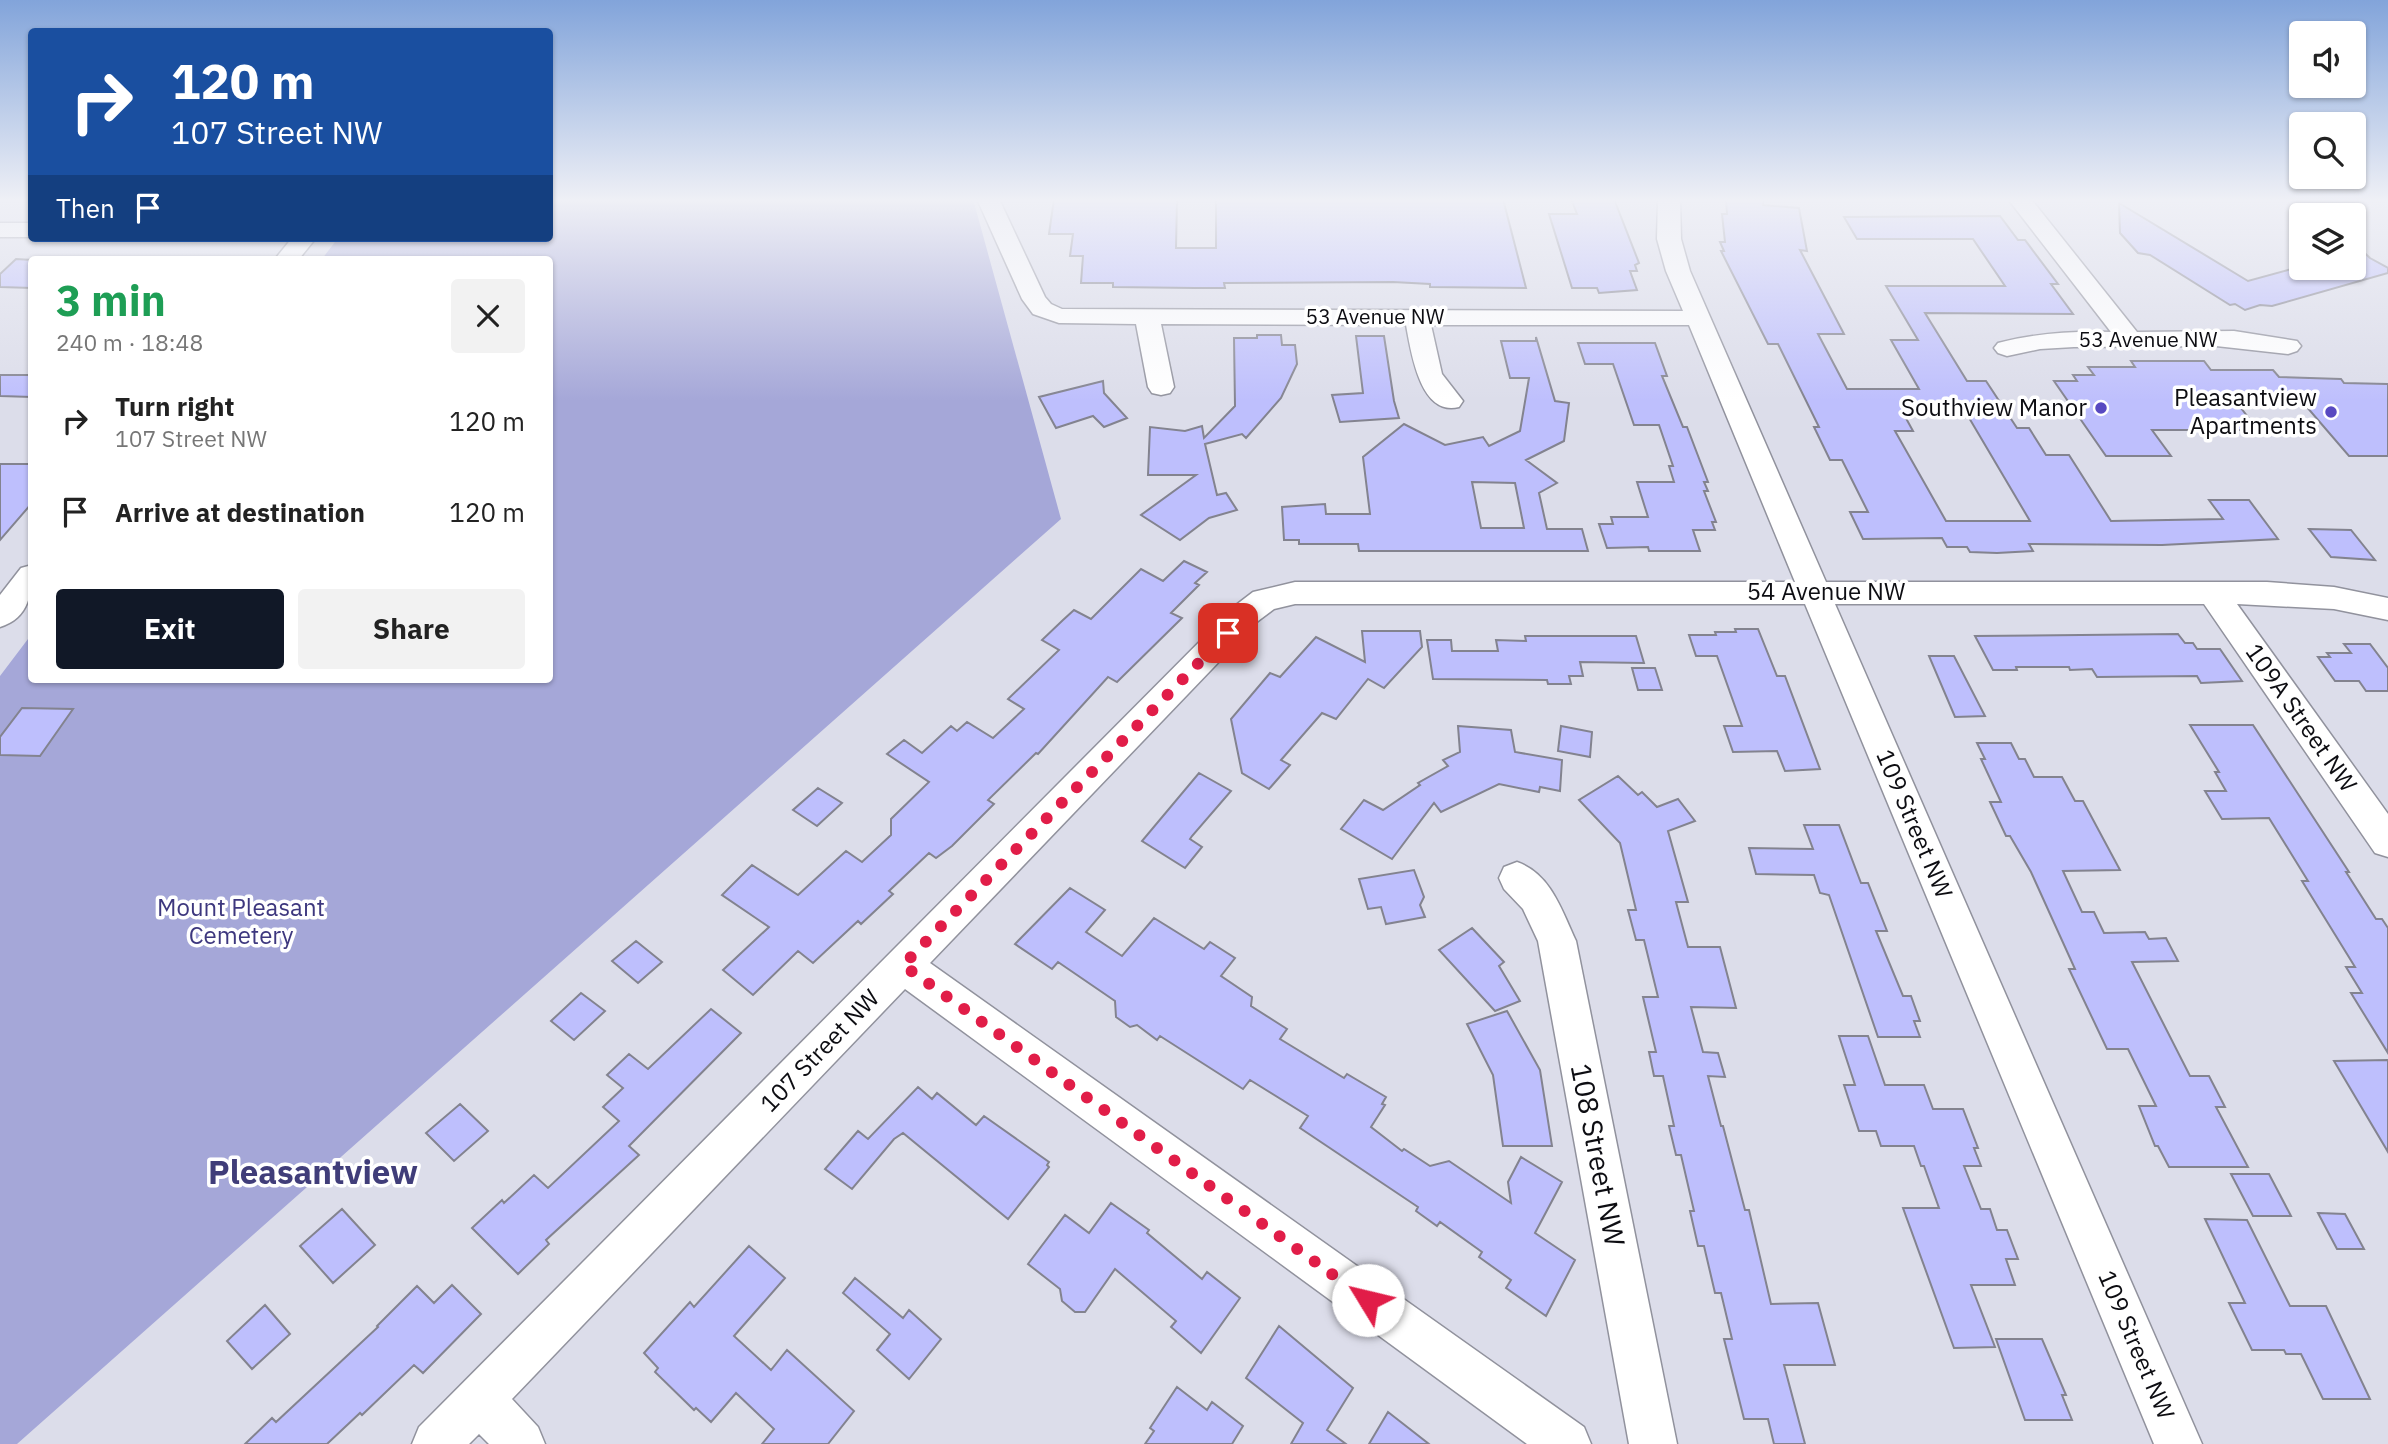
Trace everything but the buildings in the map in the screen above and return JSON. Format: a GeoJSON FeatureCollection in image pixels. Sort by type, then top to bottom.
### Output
{"type":"FeatureCollection","features":[{"type":"Feature","properties":{"kind":"street","name":"53 Avenue NW"},"geometry":{"type":"LineString","coordinates":[[1019,266],[1034,299],[1042,309],[1052,315],[1070,317],[1699,317]]}},
{"type":"Feature","properties":{"kind":"street","name":"109 Street NW"},"geometry":{"type":"LineString","coordinates":[[1677,266],[2178,1444]]}},
{"type":"Feature","properties":{"kind":"street"},"geometry":{"type":"LineString","coordinates":[[2072,266],[2130,340]]}},
{"type":"Feature","properties":{"kind":"street"},"geometry":{"type":"LineString","coordinates":[[1147,317],[1161,387]]}},
{"type":"Feature","properties":{"kind":"street"},"geometry":{"type":"LineString","coordinates":[[1417,317],[1429,375],[1450,401]]}},
{"type":"Feature","properties":{"kind":"street","name":"53 Avenue NW"},"geometry":{"type":"LineString","coordinates":[[2007,348],[2047,340],[2243,339],[2288,346]]}},
{"type":"Feature","properties":{"kind":"street"},"geometry":{"type":"LineString","coordinates":[[0,615],[28,581]]}},
{"type":"Feature","properties":{"kind":"street","name":"54 Avenue NW"},"geometry":{"type":"LineString","coordinates":[[1265,600],[1295,593],[2213,593],[2302,595],[2388,609]]}},
{"type":"Feature","properties":{"kind":"street","name":"109A Street NW"},"geometry":{"type":"LineString","coordinates":[[2213,593],[2388,842]]}},
{"type":"Feature","properties":{"kind":"street","name":"107 Street NW"},"geometry":{"type":"LineString","coordinates":[[436,1444],[1247,613],[1265,600]]}},
{"type":"Feature","properties":{"kind":"street","name":"108 Street NW"},"geometry":{"type":"LineString","coordinates":[[1517,878],[1537,898],[1557,941],[1653,1444]]}},
{"type":"Feature","properties":{"kind":"street"},"geometry":{"type":"LineString","coordinates":[[903,965],[1567,1444]]}},
{"type":"Feature","properties":{"kind":"street"},"geometry":{"type":"LineString","coordinates":[[480,1399],[521,1444]]}},
{"type":"Feature","properties":{"kind":"green space","name":"Mount Pleasant Cemetery"},"geometry":{"type":"Polygon","coordinates":[[[553,266],[992,266],[1061,519],[17,1444],[0,1444],[0,676],[28,639],[28,683],[553,683],[553,266]]]}},
{"type":"Feature","properties":{"kind":"place","name":"Southview Manor"},"geometry":{"type":"Point","coordinates":[2101,408]}},
{"type":"Feature","properties":{"kind":"place","name":"Pleasantview Apartments"},"geometry":{"type":"Point","coordinates":[2331,412]}},
{"type":"Feature","properties":{"kind":"district","name":"Pleasantview"},"geometry":{"type":"Point","coordinates":[313,1172]}},
{"type":"Feature","properties":{"kind":"route"},"geometry":{"type":"LineString","coordinates":[[1228,633],[903,965],[1368,1300]]}}]}
